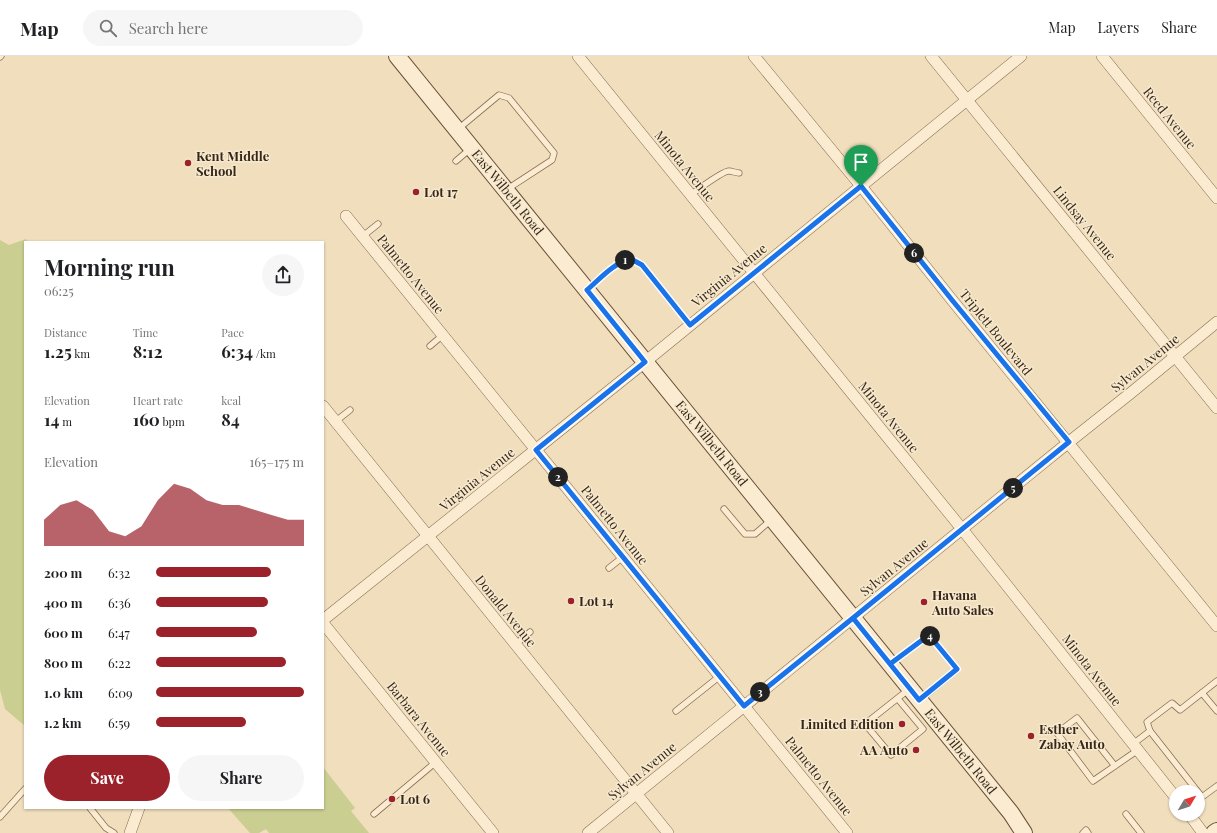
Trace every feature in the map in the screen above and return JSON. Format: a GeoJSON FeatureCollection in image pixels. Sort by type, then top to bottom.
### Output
{"type":"FeatureCollection","features":[{"type":"Feature","properties":{"kind":"main road","name":"East Wilbeth Road"},"geometry":{"type":"LineString","coordinates":[[397,56],[915,694],[1011,813],[1024,833]]}},
{"type":"Feature","properties":{"kind":"street","name":"Minota Avenue"},"geometry":{"type":"LineString","coordinates":[[578,56],[962,529],[1169,789]]}},
{"type":"Feature","properties":{"kind":"street","name":"Triplett Boulevard"},"geometry":{"type":"LineString","coordinates":[[754,56],[1217,626]]}},
{"type":"Feature","properties":{"kind":"street","name":"Lindsay Avenue"},"geometry":{"type":"LineString","coordinates":[[931,56],[1217,408]]}},
{"type":"Feature","properties":{"kind":"street","name":"Virginia Avenue"},"geometry":{"type":"LineString","coordinates":[[324,621],[645,362],[920,137],[1022,56]]}},
{"type":"Feature","properties":{"kind":"street","name":"Reed Avenue"},"geometry":{"type":"LineString","coordinates":[[1102,56],[1217,198]]}},
{"type":"Feature","properties":{"kind":"street","name":"Palmetto Avenue"},"geometry":{"type":"LineString","coordinates":[[346,216],[847,833]]}},
{"type":"Feature","properties":{"kind":"street","name":"Sylvan Avenue"},"geometry":{"type":"LineString","coordinates":[[588,833],[1217,322]]}},
{"type":"Feature","properties":{"kind":"street","name":"Donald Avenue"},"geometry":{"type":"LineString","coordinates":[[324,407],[668,833]]}},
{"type":"Feature","properties":{"kind":"street","name":"Barbara Avenue"},"geometry":{"type":"LineString","coordinates":[[324,623],[493,833]]}},
{"type":"Feature","properties":{"kind":"street"},"geometry":{"type":"LineString","coordinates":[[130,833],[139,809]]}},
{"type":"Feature","properties":{"kind":"street"},"geometry":{"type":"LineString","coordinates":[[1194,821],[1203,833]]}},
{"type":"Feature","properties":{"kind":"lane"},"geometry":{"type":"LineString","coordinates":[[457,130],[499,95],[509,98],[554,153],[552,160],[506,190]]}},
{"type":"Feature","properties":{"kind":"lane"},"geometry":{"type":"LineString","coordinates":[[456,161],[472,148]]}},
{"type":"Feature","properties":{"kind":"lane"},"geometry":{"type":"LineString","coordinates":[[690,194],[703,187],[721,173],[728,171],[739,173]]}},
{"type":"Feature","properties":{"kind":"lane"},"geometry":{"type":"LineString","coordinates":[[362,236],[378,224]]}},
{"type":"Feature","properties":{"kind":"lane"},"geometry":{"type":"LineString","coordinates":[[587,290],[615,266],[631,259],[642,265],[690,325]]}},
{"type":"Feature","properties":{"kind":"lane"},"geometry":{"type":"LineString","coordinates":[[430,346],[443,335]]}},
{"type":"Feature","properties":{"kind":"lane"},"geometry":{"type":"LineString","coordinates":[[336,421],[350,410]]}},
{"type":"Feature","properties":{"kind":"lane"},"geometry":{"type":"LineString","coordinates":[[724,509],[744,534],[755,534],[772,518]]}},
{"type":"Feature","properties":{"kind":"lane"},"geometry":{"type":"LineString","coordinates":[[609,568],[623,557]]}},
{"type":"Feature","properties":{"kind":"lane"},"geometry":{"type":"LineString","coordinates":[[516,644],[530,632]]}},
{"type":"Feature","properties":{"kind":"lane"},"geometry":{"type":"LineString","coordinates":[[890,664],[929,635],[957,669],[915,694],[898,698],[865,724],[891,755],[923,729],[898,698]]}},
{"type":"Feature","properties":{"kind":"lane"},"geometry":{"type":"LineString","coordinates":[[676,711],[720,676]]}},
{"type":"Feature","properties":{"kind":"lane"},"geometry":{"type":"LineString","coordinates":[[1190,785],[1150,731],[1147,722],[1172,703],[1180,710],[1217,681]]}},
{"type":"Feature","properties":{"kind":"lane"},"geometry":{"type":"LineString","coordinates":[[1202,693],[1217,711]]}},
{"type":"Feature","properties":{"kind":"lane"},"geometry":{"type":"LineString","coordinates":[[1115,766],[1077,718],[1057,733],[1093,781],[1115,766],[1136,747],[1150,731]]}},
{"type":"Feature","properties":{"kind":"lane"},"geometry":{"type":"LineString","coordinates":[[374,814],[436,762]]}},
{"type":"Feature","properties":{"kind":"lane"},"geometry":{"type":"LineString","coordinates":[[1205,795],[1217,786]]}},
{"type":"Feature","properties":{"kind":"lane"},"geometry":{"type":"LineString","coordinates":[[0,817],[24,790]]}},
{"type":"Feature","properties":{"kind":"lane"},"geometry":{"type":"LineString","coordinates":[[91,809],[106,828],[114,833]]}},
{"type":"Feature","properties":{"kind":"lane"},"geometry":{"type":"LineString","coordinates":[[1126,814],[1140,833]]}},
{"type":"Feature","properties":{"kind":"lane"},"geometry":{"type":"LineString","coordinates":[[1083,833],[1086,830],[1088,833]]}},
{"type":"Feature","properties":{"kind":"green space"},"geometry":{"type":"Polygon","coordinates":[[[26,239],[27,241],[24,241],[24,725],[5,709],[0,690],[0,240],[9,245],[26,239]]]}},
{"type":"Feature","properties":{"kind":"green space"},"geometry":{"type":"Polygon","coordinates":[[[324,768],[355,808],[351,811],[369,833],[269,833],[266,829],[259,833],[250,833],[229,809],[324,809],[324,768]]]}},
{"type":"Feature","properties":{"kind":"place","name":"Kent Middle School"},"geometry":{"type":"Point","coordinates":[188,163]}},
{"type":"Feature","properties":{"kind":"place","name":"Lot 17"},"geometry":{"type":"Point","coordinates":[416,192]}},
{"type":"Feature","properties":{"kind":"place","name":"Lot 14"},"geometry":{"type":"Point","coordinates":[571,601]}},
{"type":"Feature","properties":{"kind":"place","name":"Havana Auto Sales"},"geometry":{"type":"Point","coordinates":[924,602]}},
{"type":"Feature","properties":{"kind":"place","name":"Limited Edition"},"geometry":{"type":"Point","coordinates":[902,724]}},
{"type":"Feature","properties":{"kind":"place","name":"Esther Zabay Auto"},"geometry":{"type":"Point","coordinates":[1031,736]}},
{"type":"Feature","properties":{"kind":"place","name":"AA Auto"},"geometry":{"type":"Point","coordinates":[916,750]}},
{"type":"Feature","properties":{"kind":"place","name":"Lot 6"},"geometry":{"type":"Point","coordinates":[392,799]}},
{"type":"Feature","properties":{"kind":"route"},"geometry":{"type":"LineString","coordinates":[[861,186],[690,325],[642,265],[631,259],[615,266],[587,290],[645,362],[536,450],[744,706],[853,618],[919,700],[957,669],[929,635],[890,664],[853,618],[1069,442],[885,218],[861,186]]}}]}
